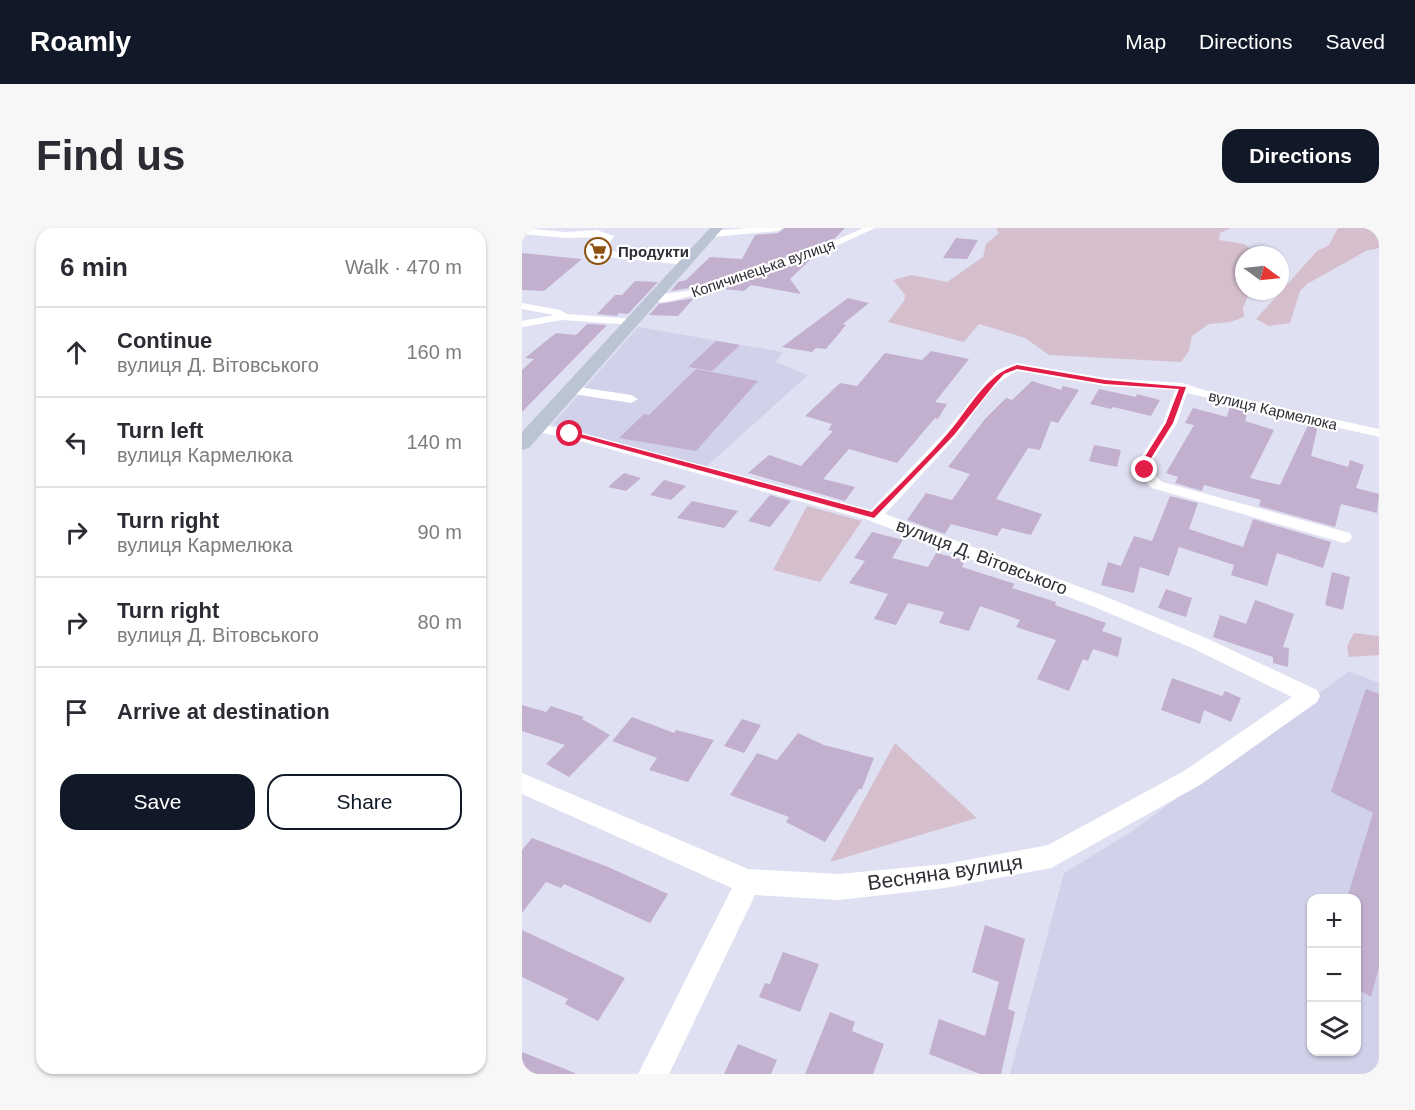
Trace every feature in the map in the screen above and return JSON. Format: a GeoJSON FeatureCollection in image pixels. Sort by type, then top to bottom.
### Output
{"type":"FeatureCollection","features":[{"type":"Feature","properties":{"kind":"main road","name":"Копичинецька вулиця"},"geometry":{"type":"LineString","coordinates":[[522,444],[715,231]]}},
{"type":"Feature","properties":{"kind":"street"},"geometry":{"type":"LineString","coordinates":[[715,231],[778,228]]}},
{"type":"Feature","properties":{"kind":"street","name":"Копичинецька вулиця"},"geometry":{"type":"LineString","coordinates":[[654,299],[671,298],[700,291],[819,250],[870,228]]}},
{"type":"Feature","properties":{"kind":"street"},"geometry":{"type":"LineString","coordinates":[[522,231],[566,235],[605,234],[609,236],[602,247],[607,254],[686,262]]}},
{"type":"Feature","properties":{"kind":"street"},"geometry":{"type":"LineString","coordinates":[[522,306],[560,313],[564,317]]}},
{"type":"Feature","properties":{"kind":"street"},"geometry":{"type":"LineString","coordinates":[[522,324],[564,317],[633,322]]}},
{"type":"Feature","properties":{"kind":"street","name":"вулиця Кармелюка"},"geometry":{"type":"LineString","coordinates":[[874,516],[951,434],[992,383],[1002,373],[1017,367],[1105,382],[1183,387],[1206,395],[1379,433]]}},
{"type":"Feature","properties":{"kind":"street"},"geometry":{"type":"LineString","coordinates":[[1183,387],[1170,423],[1144,463],[1147,475],[1157,485],[1344,537]]}},
{"type":"Feature","properties":{"kind":"street"},"geometry":{"type":"LineString","coordinates":[[572,390],[631,399]]}},
{"type":"Feature","properties":{"kind":"street","name":"вулиця Д. Вітовського"},"geometry":{"type":"LineString","coordinates":[[537,428],[570,434],[874,516],[1179,635],[1310,696]]}},
{"type":"Feature","properties":{"kind":"street","name":"Весняна вулиця"},"geometry":{"type":"LineString","coordinates":[[748,882],[838,887],[945,876],[1052,856],[1192,778],[1310,696]]}},
{"type":"Feature","properties":{"kind":"street"},"geometry":{"type":"LineString","coordinates":[[522,783],[748,882],[653,1074]]}},
{"type":"Feature","properties":{"kind":"shaded area"},"geometry":{"type":"Polygon","coordinates":[[[996,228],[1231,228],[1220,233],[1219,240],[1247,246],[1235,246],[1235,300],[1246,300],[1243,308],[1244,317],[1230,322],[1209,324],[1192,336],[1189,351],[1181,362],[1049,355],[1025,338],[979,324],[964,342],[888,322],[904,301],[905,295],[893,280],[912,275],[947,282],[983,257],[986,244],[999,233],[996,228]]]}},
{"type":"Feature","properties":{"kind":"shaded area"},"geometry":{"type":"Polygon","coordinates":[[[1338,228],[1379,228],[1379,248],[1366,251],[1307,284],[1300,291],[1290,323],[1269,326],[1256,319],[1273,300],[1289,300],[1289,282],[1317,251],[1329,245],[1338,228]]]}},
{"type":"Feature","properties":{"kind":"shaded area"},"geometry":{"type":"Polygon","coordinates":[[[638,327],[783,352],[776,362],[808,375],[706,467],[553,424],[638,327]]]}},
{"type":"Feature","properties":{"kind":"shaded area"},"geometry":{"type":"Polygon","coordinates":[[[807,506],[862,521],[820,582],[773,570],[807,506]]]}},
{"type":"Feature","properties":{"kind":"shaded area"},"geometry":{"type":"Polygon","coordinates":[[[1354,633],[1379,636],[1379,655],[1349,657],[1347,646],[1354,633]]]}},
{"type":"Feature","properties":{"kind":"shaded area"},"geometry":{"type":"Polygon","coordinates":[[[1349,671],[1379,683],[1379,1074],[1010,1074],[1064,873],[1131,832],[1349,671]]]}},
{"type":"Feature","properties":{"kind":"shaded area"},"geometry":{"type":"Polygon","coordinates":[[[895,743],[977,818],[830,862],[895,743]]]}},
{"type":"Feature","properties":{"kind":"building"},"geometry":{"type":"Polygon","coordinates":[[[785,228],[845,228],[834,239],[780,259],[696,287],[671,291],[678,282],[686,280],[710,257],[742,259],[755,235],[778,233],[785,228]]]}},
{"type":"Feature","properties":{"kind":"building"},"geometry":{"type":"Polygon","coordinates":[[[956,238],[978,240],[967,259],[943,258],[956,238]]]}},
{"type":"Feature","properties":{"kind":"building"},"geometry":{"type":"Polygon","coordinates":[[[522,253],[582,259],[544,291],[522,290],[522,253]]]}},
{"type":"Feature","properties":{"kind":"building"},"geometry":{"type":"Polygon","coordinates":[[[813,257],[790,279],[801,294],[751,285],[744,291],[723,289],[813,257]]]}},
{"type":"Feature","properties":{"kind":"building"},"geometry":{"type":"Polygon","coordinates":[[[635,281],[658,282],[628,314],[619,313],[617,316],[597,314],[615,295],[622,295],[635,281]]]}},
{"type":"Feature","properties":{"kind":"building"},"geometry":{"type":"Polygon","coordinates":[[[694,298],[678,316],[649,315],[659,304],[694,298]]]}},
{"type":"Feature","properties":{"kind":"building"},"geometry":{"type":"Polygon","coordinates":[[[848,298],[869,303],[843,324],[846,325],[826,349],[816,348],[812,352],[782,347],[848,298]]]}},
{"type":"Feature","properties":{"kind":"building"},"geometry":{"type":"Polygon","coordinates":[[[587,324],[607,325],[522,412],[522,370],[534,359],[525,358],[556,333],[576,335],[587,324]]]}},
{"type":"Feature","properties":{"kind":"building"},"geometry":{"type":"Polygon","coordinates":[[[716,341],[740,345],[712,371],[688,367],[716,341]]]}},
{"type":"Feature","properties":{"kind":"building"},"geometry":{"type":"Polygon","coordinates":[[[931,351],[969,359],[935,402],[947,404],[938,419],[935,418],[897,463],[849,449],[823,479],[855,487],[845,501],[748,473],[769,455],[801,466],[833,431],[828,430],[832,424],[805,416],[840,383],[857,386],[885,353],[922,360],[931,351]]]}},
{"type":"Feature","properties":{"kind":"building"},"geometry":{"type":"Polygon","coordinates":[[[696,369],[758,381],[696,451],[619,438],[644,414],[649,415],[696,369]]]}},
{"type":"Feature","properties":{"kind":"building"},"geometry":{"type":"Polygon","coordinates":[[[1032,381],[1061,390],[1063,386],[1079,390],[1058,423],[1051,421],[1040,450],[1028,448],[996,499],[1042,514],[1031,535],[1002,528],[997,536],[951,524],[945,534],[907,520],[926,493],[952,500],[970,474],[948,467],[985,419],[1006,398],[1012,400],[1032,381]]]}},
{"type":"Feature","properties":{"kind":"building"},"geometry":{"type":"Polygon","coordinates":[[[1099,389],[1136,397],[1137,394],[1160,400],[1151,416],[1113,407],[1111,409],[1090,404],[1099,389]]]}},
{"type":"Feature","properties":{"kind":"building"},"geometry":{"type":"Polygon","coordinates":[[[1230,406],[1248,409],[1245,421],[1274,430],[1250,478],[1280,485],[1309,423],[1318,425],[1311,456],[1348,467],[1350,460],[1364,465],[1356,488],[1379,494],[1377,513],[1341,504],[1335,527],[1259,506],[1261,500],[1204,485],[1202,491],[1175,483],[1178,477],[1166,473],[1194,425],[1185,423],[1193,408],[1227,417],[1230,406]]]}},
{"type":"Feature","properties":{"kind":"building"},"geometry":{"type":"Polygon","coordinates":[[[1094,445],[1121,450],[1117,467],[1089,461],[1094,445]]]}},
{"type":"Feature","properties":{"kind":"building"},"geometry":{"type":"Polygon","coordinates":[[[624,473],[641,478],[626,491],[608,487],[624,473]]]}},
{"type":"Feature","properties":{"kind":"building"},"geometry":{"type":"Polygon","coordinates":[[[664,480],[686,486],[671,500],[650,495],[664,480]]]}},
{"type":"Feature","properties":{"kind":"building"},"geometry":{"type":"Polygon","coordinates":[[[770,495],[791,501],[770,527],[748,521],[770,495]]]}},
{"type":"Feature","properties":{"kind":"building"},"geometry":{"type":"Polygon","coordinates":[[[1170,496],[1198,503],[1189,529],[1243,547],[1253,519],[1331,542],[1323,568],[1277,553],[1267,586],[1231,575],[1234,565],[1179,547],[1169,576],[1140,567],[1134,593],[1101,585],[1108,562],[1121,566],[1134,536],[1152,541],[1170,496]]]}},
{"type":"Feature","properties":{"kind":"building"},"geometry":{"type":"Polygon","coordinates":[[[692,501],[738,511],[724,528],[677,518],[692,501]]]}},
{"type":"Feature","properties":{"kind":"building"},"geometry":{"type":"Polygon","coordinates":[[[872,532],[903,540],[892,558],[928,567],[936,553],[965,560],[962,567],[1015,584],[1012,588],[1056,602],[1055,605],[1106,623],[1102,631],[1122,638],[1118,657],[1093,649],[1088,661],[1083,659],[1069,691],[1037,679],[1056,640],[1016,627],[1020,620],[980,606],[969,631],[939,623],[944,612],[908,603],[896,625],[874,619],[888,594],[849,583],[865,561],[854,558],[872,532]]]}},
{"type":"Feature","properties":{"kind":"building"},"geometry":{"type":"Polygon","coordinates":[[[1332,572],[1350,577],[1343,610],[1325,605],[1332,572]]]}},
{"type":"Feature","properties":{"kind":"building"},"geometry":{"type":"Polygon","coordinates":[[[1166,589],[1192,598],[1186,617],[1158,608],[1166,589]]]}},
{"type":"Feature","properties":{"kind":"building"},"geometry":{"type":"Polygon","coordinates":[[[1255,600],[1294,614],[1283,647],[1289,648],[1288,667],[1273,663],[1273,657],[1213,637],[1220,615],[1246,624],[1255,600]]]}},
{"type":"Feature","properties":{"kind":"building"},"geometry":{"type":"Polygon","coordinates":[[[1172,678],[1222,696],[1225,691],[1241,698],[1231,722],[1204,710],[1200,724],[1161,710],[1172,678]]]}},
{"type":"Feature","properties":{"kind":"building"},"geometry":{"type":"Polygon","coordinates":[[[1366,689],[1379,694],[1379,967],[1371,997],[1361,991],[1361,894],[1348,894],[1373,813],[1331,792],[1366,689]]]}},
{"type":"Feature","properties":{"kind":"building"},"geometry":{"type":"Polygon","coordinates":[[[522,705],[546,712],[551,706],[584,717],[582,719],[610,735],[569,777],[546,764],[565,745],[522,731],[522,705]]]}},
{"type":"Feature","properties":{"kind":"building"},"geometry":{"type":"Polygon","coordinates":[[[632,717],[674,733],[676,730],[714,740],[688,782],[649,770],[657,758],[612,741],[632,717]]]}},
{"type":"Feature","properties":{"kind":"building"},"geometry":{"type":"Polygon","coordinates":[[[742,719],[761,725],[744,753],[724,746],[742,719]]]}},
{"type":"Feature","properties":{"kind":"building"},"geometry":{"type":"Polygon","coordinates":[[[798,733],[824,745],[874,758],[862,789],[859,789],[825,842],[786,822],[789,817],[730,795],[757,753],[777,760],[798,733]]]}},
{"type":"Feature","properties":{"kind":"building"},"geometry":{"type":"Polygon","coordinates":[[[532,838],[608,867],[668,894],[650,923],[564,884],[561,888],[546,882],[522,913],[522,850],[532,838]]]}},
{"type":"Feature","properties":{"kind":"building"},"geometry":{"type":"Polygon","coordinates":[[[985,925],[1025,939],[1008,1009],[1015,1012],[1001,1074],[980,1074],[929,1054],[939,1019],[985,1036],[999,982],[972,972],[985,925]]]}},
{"type":"Feature","properties":{"kind":"building"},"geometry":{"type":"Polygon","coordinates":[[[522,930],[625,978],[598,1021],[565,1004],[568,999],[522,977],[522,930]]]}},
{"type":"Feature","properties":{"kind":"building"},"geometry":{"type":"Polygon","coordinates":[[[783,952],[819,964],[800,1012],[759,997],[765,983],[770,984],[783,952]]]}},
{"type":"Feature","properties":{"kind":"building"},"geometry":{"type":"Polygon","coordinates":[[[830,1012],[855,1022],[852,1031],[884,1044],[873,1074],[805,1074],[830,1012]]]}},
{"type":"Feature","properties":{"kind":"building"},"geometry":{"type":"Polygon","coordinates":[[[738,1044],[777,1060],[771,1074],[724,1074],[738,1044]]]}},
{"type":"Feature","properties":{"kind":"building"},"geometry":{"type":"Polygon","coordinates":[[[522,1052],[575,1073],[575,1074],[522,1074],[522,1052]]]}},
{"type":"Feature","properties":{"kind":"place","name":"Продукти"},"geometry":{"type":"Point","coordinates":[598,251]}},
{"type":"Feature","properties":{"kind":"route"},"geometry":{"type":"LineString","coordinates":[[570,434],[874,516],[951,434],[992,383],[1002,373],[1017,367],[1105,382],[1152,383],[1183,387],[1170,423],[1144,463],[1145,470]]}}]}
